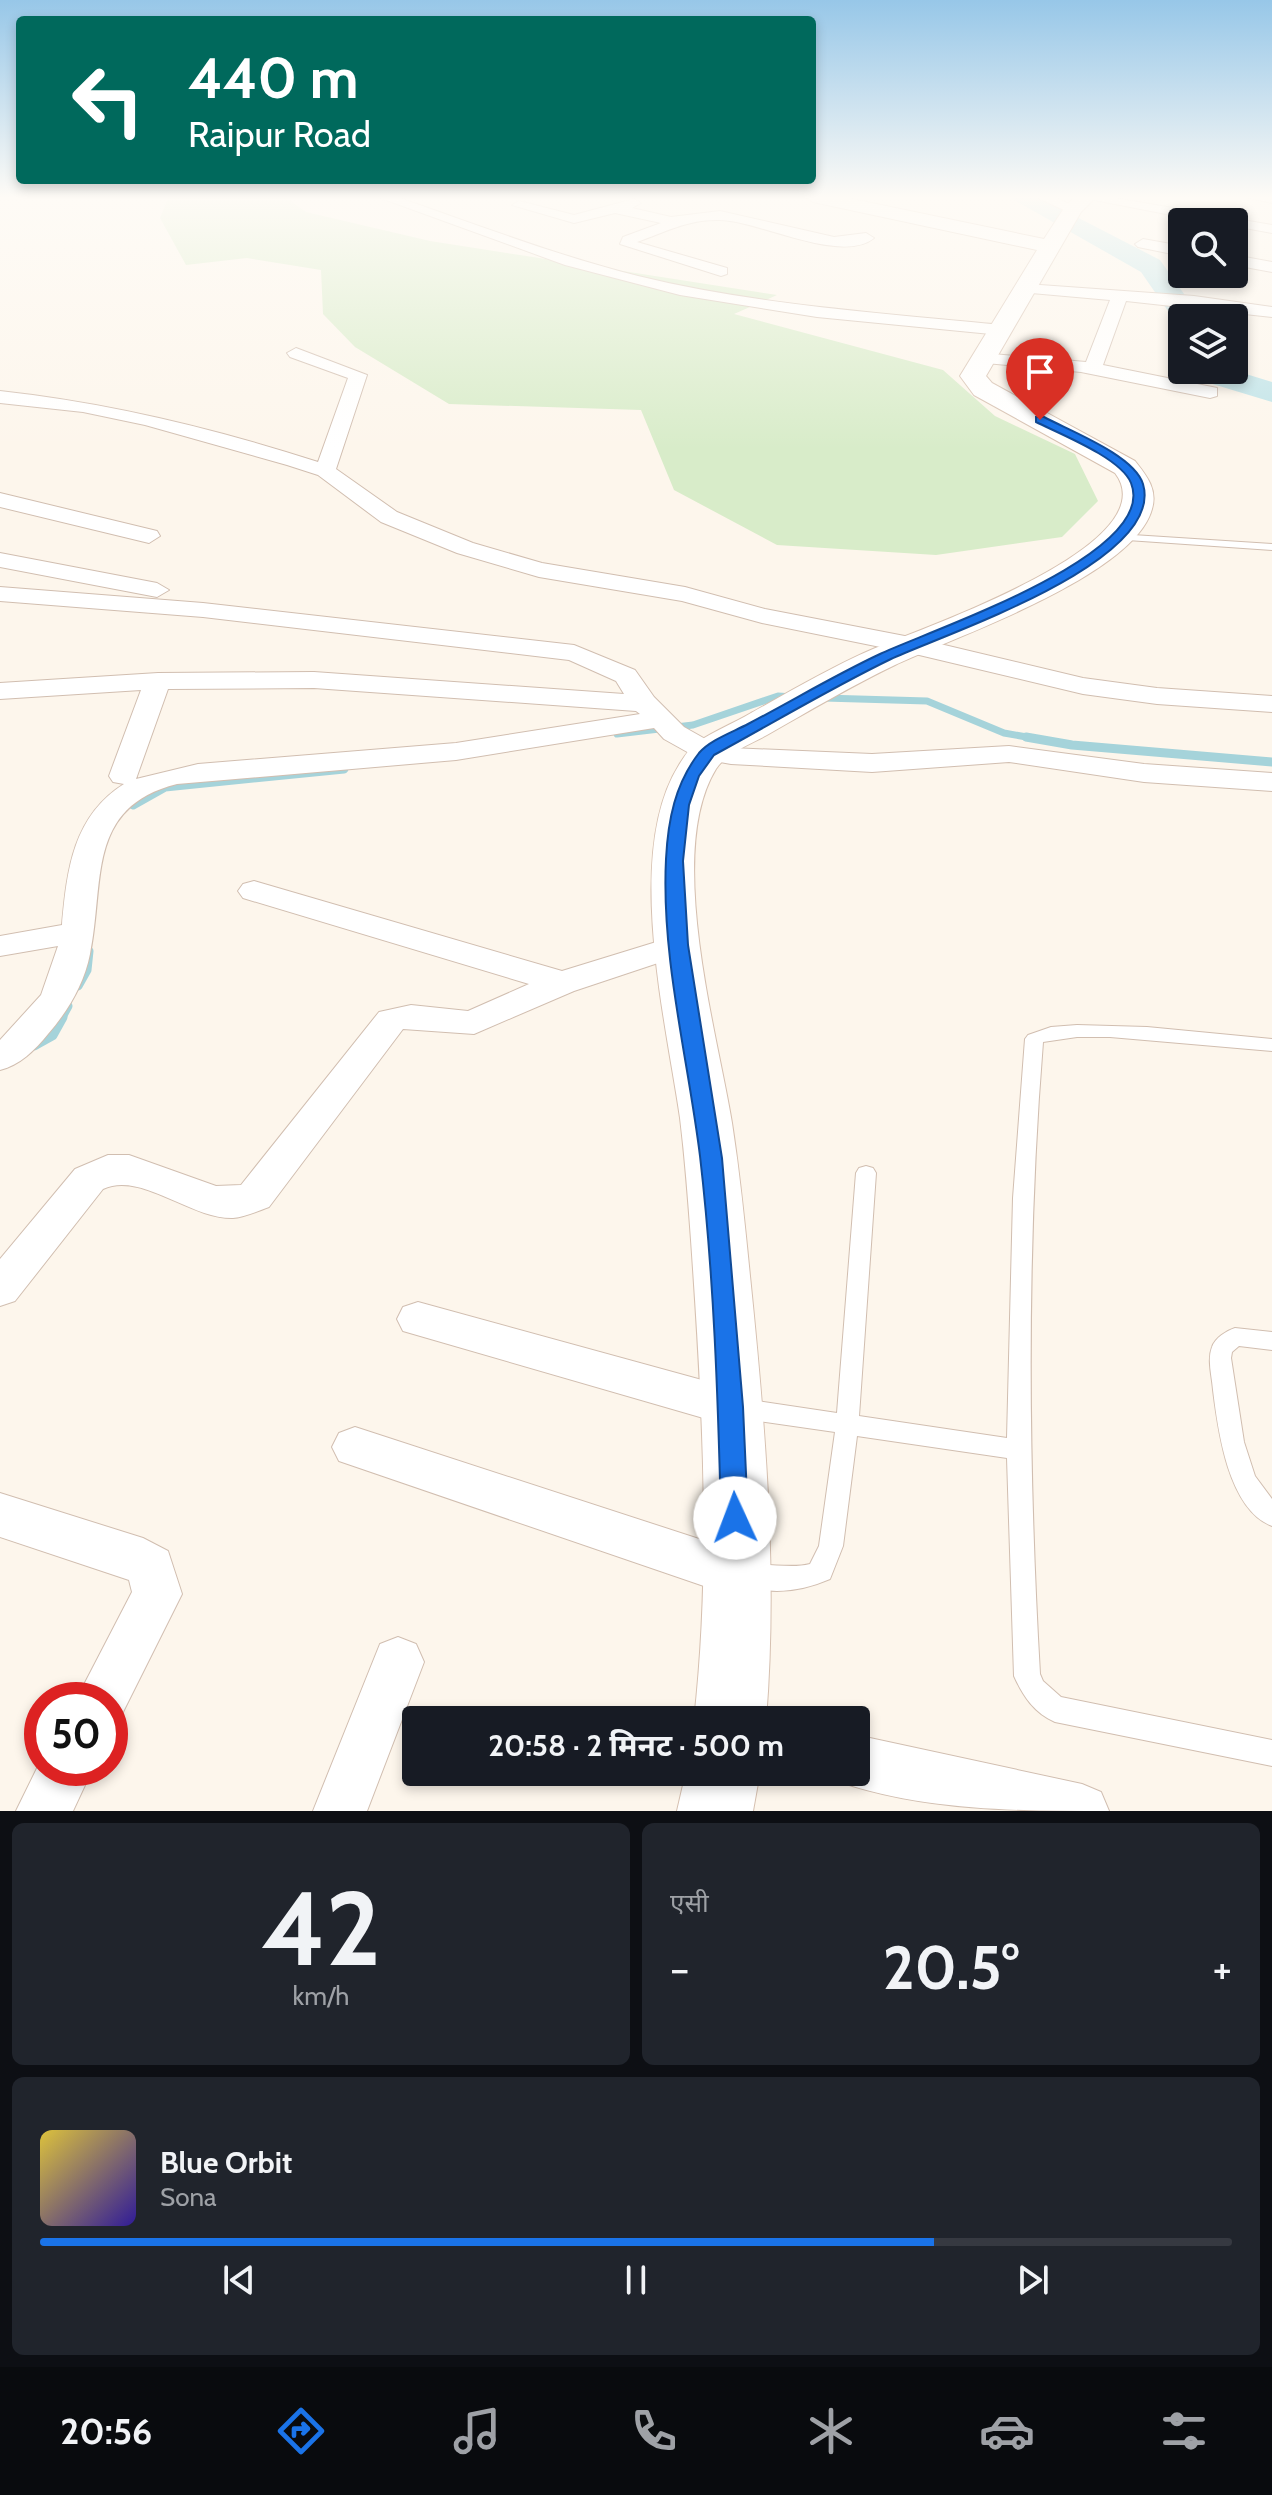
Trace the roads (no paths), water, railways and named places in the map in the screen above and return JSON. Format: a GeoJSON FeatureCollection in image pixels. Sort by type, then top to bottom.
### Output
{"type":"FeatureCollection","features":[{"type":"Feature","properties":{"kind":"main road"},"geometry":{"type":"LineString","coordinates":[[732,1706],[737,1665],[731,1407],[711,1158],[679,945],[674,861],[680,805],[691,776],[670,726],[758,726],[901,651],[1022,600],[1087,561],[1117,537],[1134,515],[1139,495],[1137,482],[1125,467],[1107,454],[983,389],[973,376],[981,358],[1031,281]]}},
{"type":"Feature","properties":{"kind":"main road"},"geometry":{"type":"LineString","coordinates":[[715,1811],[720,1786]]}},
{"type":"Feature","properties":{"kind":"street"},"geometry":{"type":"LineString","coordinates":[[643,281],[793,310],[1001,330]]}},
{"type":"Feature","properties":{"kind":"street"},"geometry":{"type":"LineString","coordinates":[[1026,289],[1225,304],[1259,292]]}},
{"type":"Feature","properties":{"kind":"street"},"geometry":{"type":"LineString","coordinates":[[1093,367],[1108,334],[1119,297]]}},
{"type":"Feature","properties":{"kind":"street"},"geometry":{"type":"LineString","coordinates":[[1248,308],[1272,312]]}},
{"type":"Feature","properties":{"kind":"street"},"geometry":{"type":"LineString","coordinates":[[296,353],[358,375],[325,471]]}},
{"type":"Feature","properties":{"kind":"street"},"geometry":{"type":"LineString","coordinates":[[981,358],[1093,367],[1210,392]]}},
{"type":"Feature","properties":{"kind":"street"},"geometry":{"type":"LineString","coordinates":[[6,401],[83,406],[149,420],[325,471],[389,517],[465,548],[524,566],[685,594],[901,651],[1083,686],[1157,696],[1272,704]]}},
{"type":"Feature","properties":{"kind":"street"},"geometry":{"type":"LineString","coordinates":[[0,500],[149,536]]}},
{"type":"Feature","properties":{"kind":"street"},"geometry":{"type":"LineString","coordinates":[[0,560],[184,596],[203,610]]}},
{"type":"Feature","properties":{"kind":"street"},"geometry":{"type":"LineString","coordinates":[[0,594],[203,610],[574,653],[626,676],[670,726]]}},
{"type":"Feature","properties":{"kind":"street"},"geometry":{"type":"LineString","coordinates":[[0,691],[158,681],[314,680],[670,726],[758,759],[872,763],[1009,754],[1144,773],[1272,782]]}},
{"type":"Feature","properties":{"kind":"street"},"geometry":{"type":"LineString","coordinates":[[123,776],[158,681]]}},
{"type":"Feature","properties":{"kind":"street"},"geometry":{"type":"LineString","coordinates":[[0,1058],[23,1040],[56,998],[69,972],[82,868],[93,832],[108,811],[144,785],[177,776],[337,764],[670,726]]}},
{"type":"Feature","properties":{"kind":"street"},"geometry":{"type":"LineString","coordinates":[[254,891],[562,983]]}},
{"type":"Feature","properties":{"kind":"street"},"geometry":{"type":"LineString","coordinates":[[0,946],[75,933]]}},
{"type":"Feature","properties":{"kind":"street"},"geometry":{"type":"LineString","coordinates":[[0,1289],[94,1175],[126,1169],[227,1205],[246,1202],[260,1190],[391,1020],[408,1016],[462,1024],[474,1022],[562,983],[679,945]]}},
{"type":"Feature","properties":{"kind":"street"},"geometry":{"type":"LineString","coordinates":[[418,1319],[731,1407]]}},
{"type":"Feature","properties":{"kind":"street"},"geometry":{"type":"LineString","coordinates":[[355,1447],[736,1574]]}},
{"type":"Feature","properties":{"kind":"street"},"geometry":{"type":"LineString","coordinates":[[0,1515],[143,1561],[151,1567],[157,1594],[111,1682]]}},
{"type":"Feature","properties":{"kind":"street"},"geometry":{"type":"LineString","coordinates":[[340,1811],[398,1662]]}},
{"type":"Feature","properties":{"kind":"street"},"geometry":{"type":"LineString","coordinates":[[870,1765],[1082,1811]]}},
{"type":"Feature","properties":{"kind":"street"},"geometry":{"type":"LineString","coordinates":[[43,1811],[56,1786]]}},
{"type":"Feature","properties":{"kind":"lane"},"geometry":{"type":"LineString","coordinates":[[1117,537],[1272,547]]}},
{"type":"Feature","properties":{"kind":"lane"},"geometry":{"type":"LineString","coordinates":[[1272,1045],[1053,1030],[1034,1039],[1024,1146],[1018,1450],[1027,1676],[1034,1690],[1055,1709],[1272,1753]]}},
{"type":"Feature","properties":{"kind":"lane"},"geometry":{"type":"LineString","coordinates":[[736,1574],[793,1580],[821,1571],[831,1546],[847,1425],[866,1173]]}},
{"type":"Feature","properties":{"kind":"lane"},"geometry":{"type":"LineString","coordinates":[[1272,1341],[1235,1337],[1222,1348],[1220,1358],[1236,1464],[1257,1501],[1272,1515]]}},
{"type":"Feature","properties":{"kind":"lane"},"geometry":{"type":"LineString","coordinates":[[731,1407],[1018,1450]]}},
{"type":"Feature","properties":{"kind":"waterway"},"geometry":{"type":"LineString","coordinates":[[1161,281],[1177,304]]}},
{"type":"Feature","properties":{"kind":"waterway"},"geometry":{"type":"LineString","coordinates":[[1246,384],[1272,392]]}},
{"type":"Feature","properties":{"kind":"waterway"},"geometry":{"type":"LineString","coordinates":[[617,734],[693,725],[778,696],[793,697]]}},
{"type":"Feature","properties":{"kind":"waterway"},"geometry":{"type":"LineString","coordinates":[[824,698],[927,701],[1004,733],[1038,739]]}},
{"type":"Feature","properties":{"kind":"waterway"},"geometry":{"type":"LineString","coordinates":[[1026,737],[1072,745],[1272,762]]}},
{"type":"Feature","properties":{"kind":"waterway"},"geometry":{"type":"LineString","coordinates":[[133,805],[165,787],[344,769]]}},
{"type":"Feature","properties":{"kind":"waterway"},"geometry":{"type":"LineString","coordinates":[[78,986],[87,970],[89,951]]}},
{"type":"Feature","properties":{"kind":"waterway"},"geometry":{"type":"LineString","coordinates":[[61,1019],[68,1006]]}},
{"type":"Feature","properties":{"kind":"waterway"},"geometry":{"type":"LineString","coordinates":[[34,1045],[52,1035],[62,1017]]}}]}
